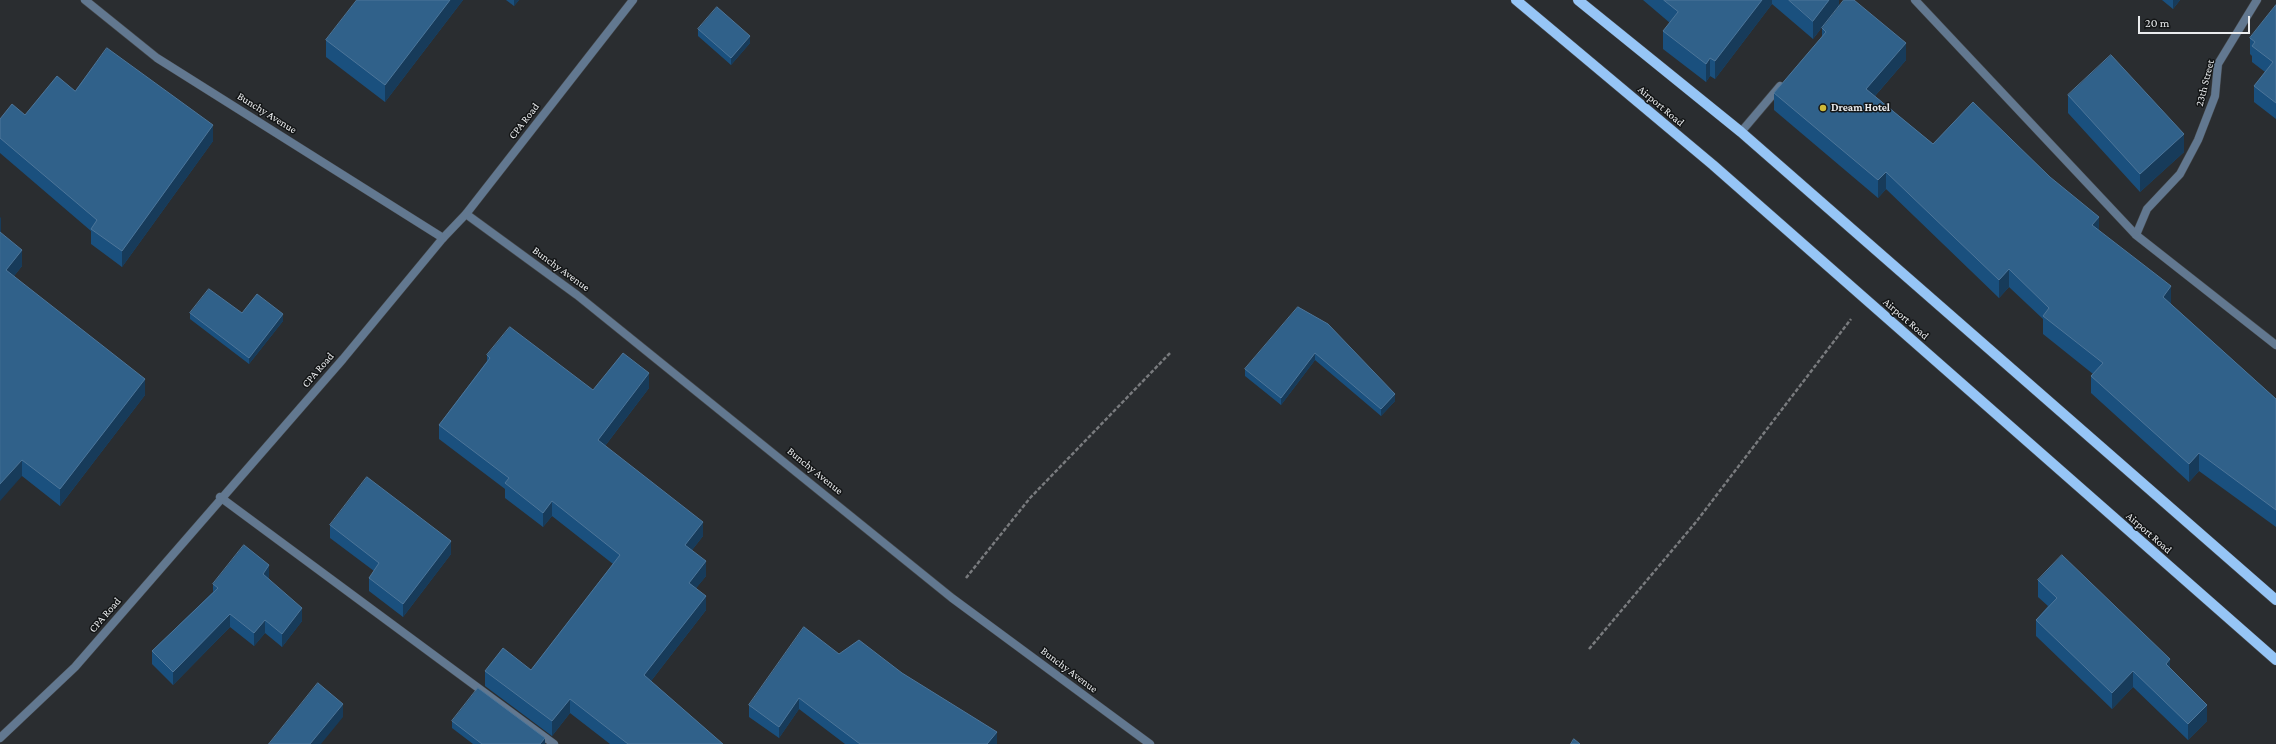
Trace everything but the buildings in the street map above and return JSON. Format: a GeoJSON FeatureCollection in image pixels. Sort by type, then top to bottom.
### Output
{"type":"FeatureCollection","features":[{"type":"Feature","properties":{"kind":"main road","name":"Airport Road"},"geometry":{"type":"LineString","coordinates":[[1516,0],[1713,165],[2276,660]]}},
{"type":"Feature","properties":{"kind":"main road"},"geometry":{"type":"LineString","coordinates":[[1578,0],[1741,132],[2276,600]]}},
{"type":"Feature","properties":{"kind":"street","name":"Bunchy Avenue"},"geometry":{"type":"LineString","coordinates":[[85,0],[158,58],[443,238]]}},
{"type":"Feature","properties":{"kind":"street","name":"CPA Road"},"geometry":{"type":"LineString","coordinates":[[0,738],[75,667],[220,497],[343,359],[443,238],[466,214],[633,0]]}},
{"type":"Feature","properties":{"kind":"street"},"geometry":{"type":"LineString","coordinates":[[1915,0],[2136,235],[2276,345]]}},
{"type":"Feature","properties":{"kind":"street","name":"23th Street"},"geometry":{"type":"LineString","coordinates":[[2136,235],[2147,210],[2180,174],[2198,140],[2215,96],[2218,64],[2257,0]]}},
{"type":"Feature","properties":{"kind":"street"},"geometry":{"type":"LineString","coordinates":[[1741,132],[1784,81]]}},
{"type":"Feature","properties":{"kind":"street","name":"Bunchy Avenue"},"geometry":{"type":"LineString","coordinates":[[466,214],[584,299],[952,598],[1150,744]]}},
{"type":"Feature","properties":{"kind":"street"},"geometry":{"type":"LineString","coordinates":[[220,497],[554,744]]}},
{"type":"Feature","properties":{"kind":"path"},"geometry":{"type":"LineString","coordinates":[[1589,650],[1696,522],[1866,300]]}},
{"type":"Feature","properties":{"kind":"path"},"geometry":{"type":"LineString","coordinates":[[952,598],[1030,498],[1172,352]]}},
{"type":"Feature","properties":{"kind":"place","name":"Dream Hotel"},"geometry":{"type":"Point","coordinates":[1823,108]}}]}
